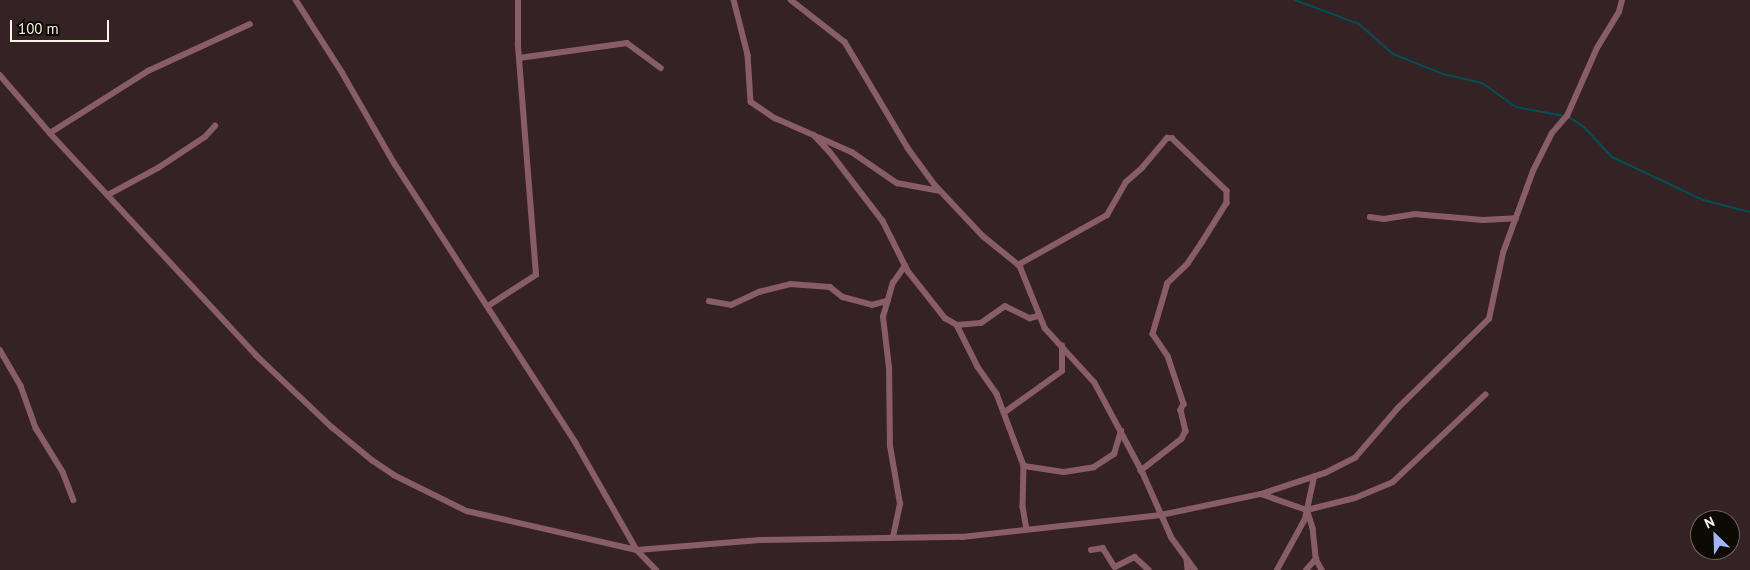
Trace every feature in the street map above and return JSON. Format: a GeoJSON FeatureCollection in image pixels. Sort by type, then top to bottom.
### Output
{"type":"FeatureCollection","features":[{"type":"Feature","properties":{"kind":"street"},"geometry":{"type":"LineString","coordinates":[[296,0],[342,72],[395,164],[576,443],[637,550],[656,570]]}},
{"type":"Feature","properties":{"kind":"street"},"geometry":{"type":"LineString","coordinates":[[488,306],[536,277],[519,58],[518,0]]}},
{"type":"Feature","properties":{"kind":"street"},"geometry":{"type":"LineString","coordinates":[[734,0],[748,55],[751,102],[775,118],[852,152],[897,183],[941,192]]}},
{"type":"Feature","properties":{"kind":"street"},"geometry":{"type":"LineString","coordinates":[[791,0],[839,36],[856,56],[908,148],[941,192],[983,236],[1018,265],[1028,279],[1039,316],[1062,346],[1095,383],[1142,471],[1161,515],[1186,560],[1195,570]]}},
{"type":"Feature","properties":{"kind":"street"},"geometry":{"type":"LineString","coordinates":[[0,74],[50,133],[256,355],[332,427],[394,475],[467,511],[637,550],[686,544],[892,537],[962,537],[1161,515],[1261,494],[1314,477],[1355,458],[1398,408],[1483,327],[1491,313],[1503,253],[1547,143],[1567,116],[1597,48],[1619,12],[1622,0]]}},
{"type":"Feature","properties":{"kind":"street"},"geometry":{"type":"LineString","coordinates":[[50,133],[148,71],[250,24]]}},
{"type":"Feature","properties":{"kind":"street"},"geometry":{"type":"LineString","coordinates":[[519,58],[627,42],[661,68]]}},
{"type":"Feature","properties":{"kind":"street"},"geometry":{"type":"LineString","coordinates":[[108,195],[158,168],[205,137],[214,126]]}},
{"type":"Feature","properties":{"kind":"street"},"geometry":{"type":"LineString","coordinates":[[814,135],[873,206],[905,266],[946,318],[957,325],[1005,412],[1024,466],[1023,507],[1026,529]]}},
{"type":"Feature","properties":{"kind":"street"},"geometry":{"type":"LineString","coordinates":[[1018,265],[1107,216],[1126,182],[1142,168],[1168,138],[1172,138],[1227,191],[1227,203],[1202,243],[1188,264],[1168,282],[1153,334],[1168,356],[1184,404],[1181,410],[1186,431],[1182,439],[1142,471]]}},
{"type":"Feature","properties":{"kind":"street"},"geometry":{"type":"LineString","coordinates":[[1370,217],[1384,219],[1414,214],[1483,220],[1516,218]]}},
{"type":"Feature","properties":{"kind":"street"},"geometry":{"type":"LineString","coordinates":[[892,537],[900,504],[890,446],[889,368],[883,317],[893,283],[905,266]]}},
{"type":"Feature","properties":{"kind":"street"},"geometry":{"type":"LineString","coordinates":[[709,301],[731,305],[759,292],[790,284],[830,287],[843,297],[872,305],[888,301]]}},
{"type":"Feature","properties":{"kind":"street"},"geometry":{"type":"LineString","coordinates":[[957,325],[980,323],[1005,306],[1030,318],[1039,316]]}},
{"type":"Feature","properties":{"kind":"street"},"geometry":{"type":"LineString","coordinates":[[1005,412],[1062,371],[1062,346]]}},
{"type":"Feature","properties":{"kind":"street"},"geometry":{"type":"LineString","coordinates":[[0,350],[21,386],[36,428],[63,472],[74,500]]}},
{"type":"Feature","properties":{"kind":"street"},"geometry":{"type":"LineString","coordinates":[[1261,494],[1307,510],[1355,498],[1398,479],[1485,395]]}},
{"type":"Feature","properties":{"kind":"street"},"geometry":{"type":"LineString","coordinates":[[1024,466],[1064,472],[1094,467],[1114,454],[1121,431]]}},
{"type":"Feature","properties":{"kind":"street"},"geometry":{"type":"LineString","coordinates":[[1277,570],[1307,510],[1314,477]]}},
{"type":"Feature","properties":{"kind":"street"},"geometry":{"type":"LineString","coordinates":[[1307,510],[1313,528],[1316,559],[1322,570]]}},
{"type":"Feature","properties":{"kind":"street"},"geometry":{"type":"LineString","coordinates":[[1092,550],[1103,548],[1115,567],[1135,557],[1149,570]]}},
{"type":"Feature","properties":{"kind":"street"},"geometry":{"type":"LineString","coordinates":[[1306,570],[1316,559]]}},
{"type":"Feature","properties":{"kind":"street"},"geometry":{"type":"LineString","coordinates":[[1186,560],[1188,570]]}},
{"type":"Feature","properties":{"kind":"shaded area"},"geometry":{"type":"Polygon","coordinates":[[[0,0],[1750,0],[1750,570],[0,570],[0,0]]]}},
{"type":"Feature","properties":{"kind":"waterway"},"geometry":{"type":"LineString","coordinates":[[1295,0],[1359,24],[1393,54],[1443,74],[1482,83],[1516,107],[1564,116]]}},
{"type":"Feature","properties":{"kind":"waterway"},"geometry":{"type":"LineString","coordinates":[[1569,117],[1584,127],[1612,157],[1703,200],[1750,212]]}}]}
